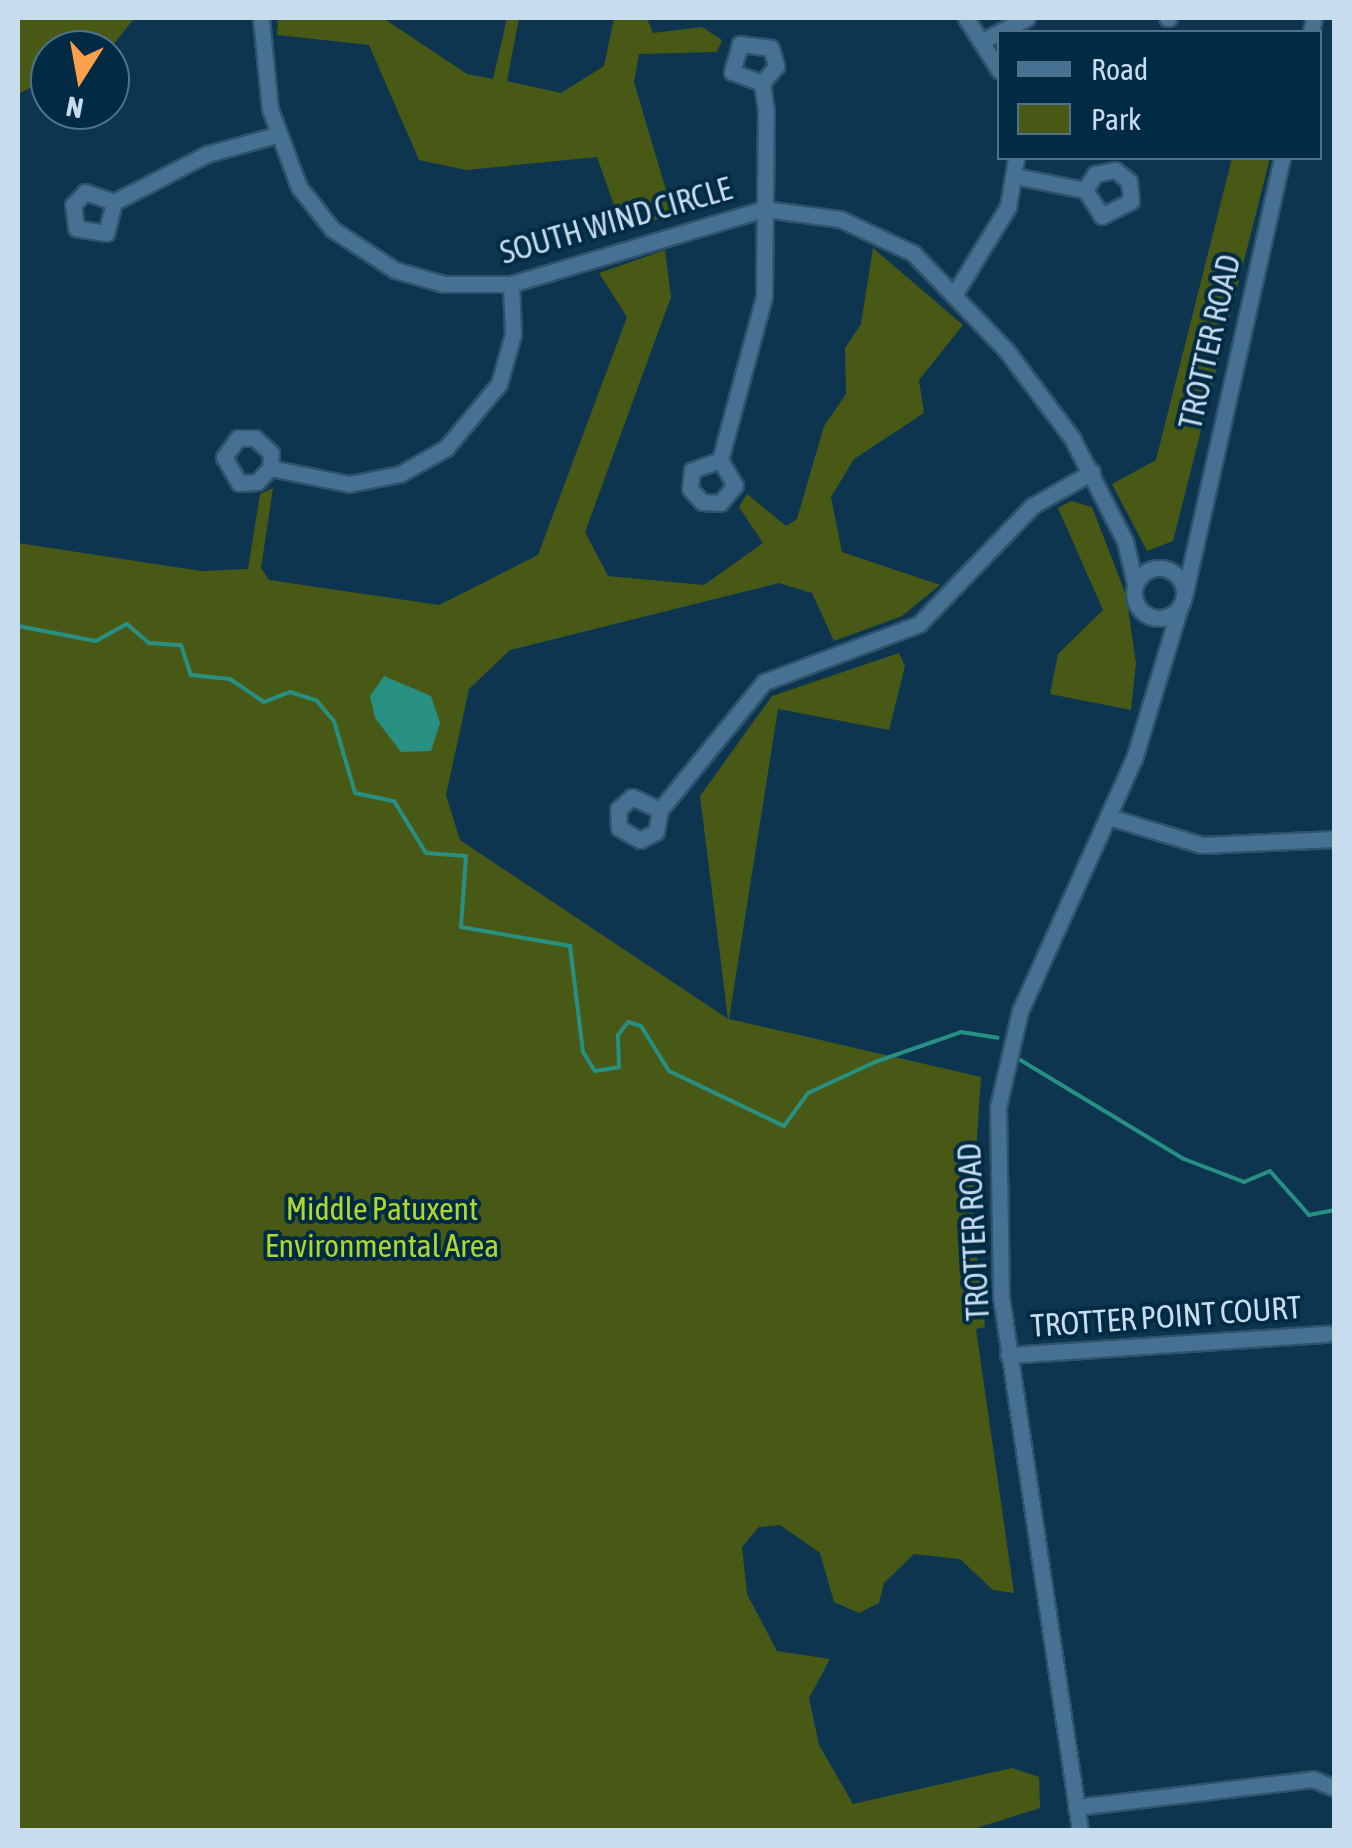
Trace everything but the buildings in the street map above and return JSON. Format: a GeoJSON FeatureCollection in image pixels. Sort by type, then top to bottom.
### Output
{"type":"FeatureCollection","features":[{"type":"Feature","properties":{"kind":"street","name":"SOUTH WIND CIRCLE"},"geometry":{"type":"LineString","coordinates":[[261,18],[276,135],[314,210],[372,258],[444,284],[511,284],[764,209],[865,228],[955,293],[1035,384],[1092,472],[1125,541],[1135,584]]}},
{"type":"Feature","properties":{"kind":"street"},"geometry":{"type":"LineString","coordinates":[[966,18],[997,64]]}},
{"type":"Feature","properties":{"kind":"street"},"geometry":{"type":"LineString","coordinates":[[1004,30],[1027,18]]}},
{"type":"Feature","properties":{"kind":"street"},"geometry":{"type":"LineString","coordinates":[[984,40],[997,33]]}},
{"type":"Feature","properties":{"kind":"street"},"geometry":{"type":"LineString","coordinates":[[720,460],[760,322],[764,209],[762,84]]}},
{"type":"Feature","properties":{"kind":"street"},"geometry":{"type":"LineString","coordinates":[[114,202],[207,154],[276,135]]}},
{"type":"Feature","properties":{"kind":"street"},"geometry":{"type":"LineString","coordinates":[[955,293],[996,231],[1015,176],[1016,160]]}},
{"type":"Feature","properties":{"kind":"street","name":"TROTTER ROAD"},"geometry":{"type":"LineString","coordinates":[[1080,1830],[1008,1355],[995,1185],[1002,1073],[1034,973],[1109,817],[1182,600],[1192,540],[1282,160]]}},
{"type":"Feature","properties":{"kind":"street"},"geometry":{"type":"LineString","coordinates":[[1015,176],[1085,190]]}},
{"type":"Feature","properties":{"kind":"street"},"geometry":{"type":"LineString","coordinates":[[270,468],[326,483],[376,481],[446,448],[499,384],[513,334],[511,284]]}},
{"type":"Feature","properties":{"kind":"street"},"geometry":{"type":"LineString","coordinates":[[660,810],[684,790],[752,691],[919,624],[1032,506],[1092,472]]}},
{"type":"Feature","properties":{"kind":"street"},"geometry":{"type":"LineString","coordinates":[[1162,658],[1135,584],[1192,540]]}},
{"type":"Feature","properties":{"kind":"street","name":"SOUTH WIND CIRCLE"},"geometry":{"type":"LineString","coordinates":[[1125,541],[1158,567]]}},
{"type":"Feature","properties":{"kind":"street"},"geometry":{"type":"LineString","coordinates":[[1144,613],[1167,617],[1182,600],[1178,574],[1158,567]]}},
{"type":"Feature","properties":{"kind":"street"},"geometry":{"type":"LineString","coordinates":[[1109,817],[1202,845],[1334,839]]}},
{"type":"Feature","properties":{"kind":"street","name":"TROTTER POINT COURT"},"geometry":{"type":"LineString","coordinates":[[1008,1355],[1327,1334]]}},
{"type":"Feature","properties":{"kind":"street"},"geometry":{"type":"LineString","coordinates":[[1076,1807],[1313,1778],[1334,1788]]}},
{"type":"Feature","properties":{"kind":"green space"},"geometry":{"type":"Polygon","coordinates":[[[18,18],[132,18],[125,30],[30,30],[30,88],[18,94],[18,18]]]}},
{"type":"Feature","properties":{"kind":"green space"},"geometry":{"type":"Polygon","coordinates":[[[278,18],[383,18],[467,74],[493,79],[507,18],[519,18],[507,81],[561,93],[604,66],[614,18],[647,18],[653,33],[702,27],[722,40],[717,52],[639,54],[634,82],[673,214],[623,231],[597,157],[466,170],[419,160],[369,45],[277,35],[278,18]]]}},
{"type":"Feature","properties":{"kind":"green space"},"geometry":{"type":"Polygon","coordinates":[[[1231,160],[1269,160],[1173,541],[1147,551],[1112,484],[1156,460],[1231,160]]]}},
{"type":"Feature","properties":{"kind":"green space","name":"Middle Patuxent Environmental Area"},"geometry":{"type":"Polygon","coordinates":[[[873,248],[963,325],[919,380],[924,413],[854,459],[831,497],[842,552],[940,585],[902,616],[834,641],[812,593],[779,583],[510,650],[469,689],[446,795],[460,840],[728,1019],[700,796],[772,696],[899,653],[905,666],[889,730],[778,709],[729,1019],[981,1077],[972,1210],[985,1327],[976,1329],[1014,1593],[993,1590],[960,1559],[914,1554],[884,1583],[879,1603],[859,1613],[834,1602],[820,1553],[780,1525],[759,1527],[742,1547],[747,1594],[777,1651],[830,1659],[809,1698],[819,1745],[853,1804],[1012,1768],[1039,1777],[1040,1808],[970,1830],[18,1830],[18,543],[201,571],[248,569],[260,494],[273,488],[261,568],[269,580],[439,605],[538,555],[627,317],[599,273],[665,250],[671,297],[585,532],[608,576],[704,585],[763,543],[739,507],[747,494],[786,526],[797,519],[824,426],[846,394],[845,348],[861,324],[873,248]]]}},
{"type":"Feature","properties":{"kind":"green space"},"geometry":{"type":"Polygon","coordinates":[[[1071,501],[1092,507],[1126,595],[1136,663],[1131,710],[1050,694],[1058,654],[1103,610],[1058,508],[1071,501]]]}},
{"type":"Feature","properties":{"kind":"shaded area"},"geometry":{"type":"Polygon","coordinates":[[[384,676],[431,696],[440,723],[431,751],[401,752],[375,718],[370,696],[384,676]]]}},
{"type":"Feature","properties":{"kind":"waterway"},"geometry":{"type":"LineString","coordinates":[[18,626],[96,641],[127,624],[149,643],[181,645],[191,675],[230,679],[264,702],[290,692],[317,701],[334,721],[355,793],[394,801],[426,853],[466,856],[461,927],[570,946],[583,1052],[595,1071],[619,1067],[618,1035],[628,1022],[641,1026],[669,1071],[784,1126],[808,1093],[875,1062],[961,1032],[998,1038]]}},
{"type":"Feature","properties":{"kind":"waterway"},"geometry":{"type":"LineString","coordinates":[[1017,1058],[1184,1159],[1244,1182],[1270,1171],[1309,1215],[1334,1210]]}}]}
